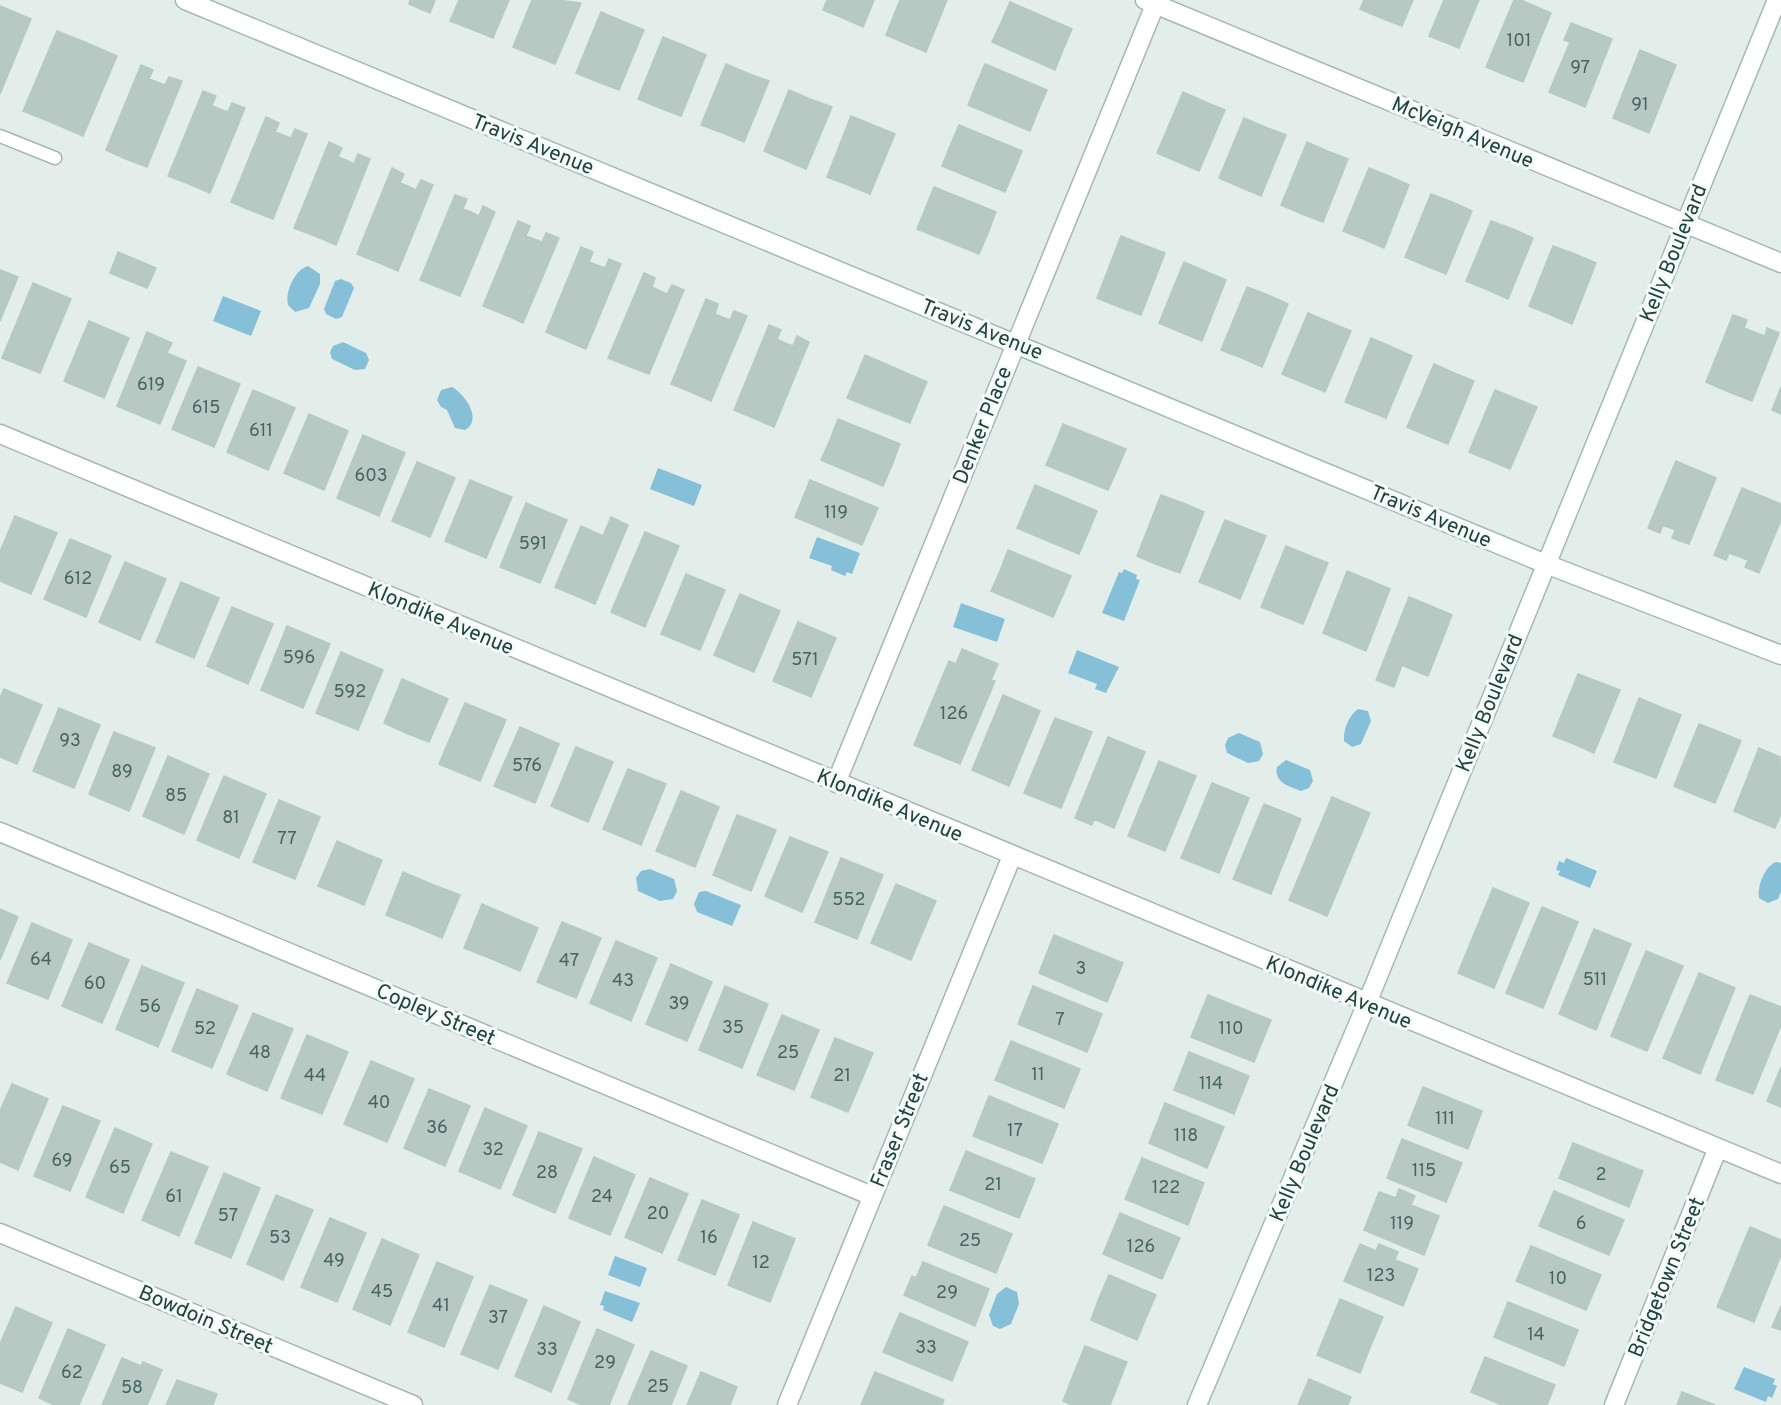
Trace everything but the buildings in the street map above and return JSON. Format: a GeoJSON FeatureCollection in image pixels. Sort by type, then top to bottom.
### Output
{"type":"FeatureCollection","features":[{"type":"Feature","properties":{"kind":"street","name":"Travis Avenue"},"geometry":{"type":"LineString","coordinates":[[185,0],[1546,564],[1781,655]]}},
{"type":"Feature","properties":{"kind":"street","name":"Kelly Boulevard"},"geometry":{"type":"LineString","coordinates":[[1197,1405],[1367,1003],[1778,0]]}},
{"type":"Feature","properties":{"kind":"street","name":"Denker Place"},"geometry":{"type":"LineString","coordinates":[[836,783],[1016,343],[1152,1]]}},
{"type":"Feature","properties":{"kind":"street","name":"McVeigh Avenue"},"geometry":{"type":"LineString","coordinates":[[1152,1],[1781,263]]}},
{"type":"Feature","properties":{"kind":"street","name":"Klondike Avenue"},"geometry":{"type":"LineString","coordinates":[[0,434],[1781,1174]]}},
{"type":"Feature","properties":{"kind":"street","name":"Copley Street"},"geometry":{"type":"LineString","coordinates":[[0,832],[872,1196]]}},
{"type":"Feature","properties":{"kind":"street","name":"Fraser Street"},"geometry":{"type":"LineString","coordinates":[[787,1405],[1012,856]]}},
{"type":"Feature","properties":{"kind":"street","name":"Bridgetown Street"},"geometry":{"type":"LineString","coordinates":[[1614,1405],[1717,1149]]}},
{"type":"Feature","properties":{"kind":"street","name":"Bowdoin Street"},"geometry":{"type":"LineString","coordinates":[[0,1233],[413,1405]]}},
{"type":"Feature","properties":{"kind":"lane"},"geometry":{"type":"LineString","coordinates":[[0,136],[55,158]]}},
{"type":"Feature","properties":{"kind":"water"},"geometry":{"type":"Polygon","coordinates":[[[308,266],[320,274],[320,284],[309,308],[295,312],[288,305],[289,288],[299,272],[308,266]]]}},
{"type":"Feature","properties":{"kind":"water"},"geometry":{"type":"Polygon","coordinates":[[[341,279],[351,283],[354,288],[342,317],[336,319],[326,314],[324,309],[335,281],[341,279]]]}},
{"type":"Feature","properties":{"kind":"water"},"geometry":{"type":"Polygon","coordinates":[[[223,296],[261,311],[251,336],[213,321],[223,296]]]}},
{"type":"Feature","properties":{"kind":"water"},"geometry":{"type":"Polygon","coordinates":[[[343,342],[366,353],[369,360],[365,369],[355,370],[332,359],[330,352],[333,346],[343,342]]]}},
{"type":"Feature","properties":{"kind":"water"},"geometry":{"type":"Polygon","coordinates":[[[452,387],[462,395],[470,407],[472,420],[470,426],[465,430],[455,428],[447,410],[441,407],[437,400],[441,390],[452,387]]]}},
{"type":"Feature","properties":{"kind":"water"},"geometry":{"type":"Polygon","coordinates":[[[658,468],[702,485],[694,506],[650,489],[658,468]]]}},
{"type":"Feature","properties":{"kind":"water"},"geometry":{"type":"Polygon","coordinates":[[[817,537],[860,553],[852,574],[847,572],[845,576],[831,570],[832,566],[809,558],[817,537]]]}},
{"type":"Feature","properties":{"kind":"water"},"geometry":{"type":"Polygon","coordinates":[[[1124,569],[1137,575],[1136,579],[1140,580],[1124,621],[1102,613],[1119,572],[1122,573],[1124,569]]]}},
{"type":"Feature","properties":{"kind":"water"},"geometry":{"type":"Polygon","coordinates":[[[961,603],[1005,619],[997,642],[953,627],[961,603]]]}},
{"type":"Feature","properties":{"kind":"water"},"geometry":{"type":"Polygon","coordinates":[[[1077,650],[1119,667],[1106,693],[1095,689],[1097,684],[1068,673],[1077,650]]]}},
{"type":"Feature","properties":{"kind":"water"},"geometry":{"type":"Polygon","coordinates":[[[1358,709],[1368,711],[1371,721],[1361,744],[1352,747],[1344,741],[1344,732],[1349,719],[1358,709]]]}},
{"type":"Feature","properties":{"kind":"water"},"geometry":{"type":"Polygon","coordinates":[[[1239,733],[1260,742],[1263,754],[1259,761],[1248,763],[1227,753],[1225,745],[1228,738],[1239,733]]]}},
{"type":"Feature","properties":{"kind":"water"},"geometry":{"type":"Polygon","coordinates":[[[1286,760],[1310,770],[1313,781],[1309,788],[1301,791],[1280,780],[1277,767],[1286,760]]]}},
{"type":"Feature","properties":{"kind":"water"},"geometry":{"type":"Polygon","coordinates":[[[1566,858],[1597,871],[1590,888],[1558,875],[1560,871],[1556,870],[1559,861],[1564,863],[1566,858]]]}},
{"type":"Feature","properties":{"kind":"water"},"geometry":{"type":"Polygon","coordinates":[[[1776,862],[1781,863],[1781,892],[1778,899],[1768,903],[1759,898],[1759,888],[1765,872],[1776,862]]]}},
{"type":"Feature","properties":{"kind":"water"},"geometry":{"type":"Polygon","coordinates":[[[650,869],[674,879],[677,891],[673,899],[660,901],[638,891],[636,878],[641,871],[650,869]]]}},
{"type":"Feature","properties":{"kind":"water"},"geometry":{"type":"Polygon","coordinates":[[[706,891],[741,905],[732,926],[697,912],[694,904],[699,892],[706,891]]]}},
{"type":"Feature","properties":{"kind":"water"},"geometry":{"type":"Polygon","coordinates":[[[615,1256],[647,1268],[640,1287],[608,1275],[615,1256]]]}},
{"type":"Feature","properties":{"kind":"water"},"geometry":{"type":"Polygon","coordinates":[[[1006,1287],[1017,1292],[1019,1304],[1011,1324],[1000,1329],[993,1326],[989,1315],[997,1294],[1006,1287]]]}},
{"type":"Feature","properties":{"kind":"water"},"geometry":{"type":"Polygon","coordinates":[[[605,1291],[640,1303],[632,1322],[603,1310],[604,1306],[600,1305],[605,1291]]]}},
{"type":"Feature","properties":{"kind":"water"},"geometry":{"type":"Polygon","coordinates":[[[1744,1367],[1775,1379],[1773,1384],[1777,1386],[1772,1398],[1768,1396],[1766,1402],[1734,1389],[1744,1367]]]}}]}
